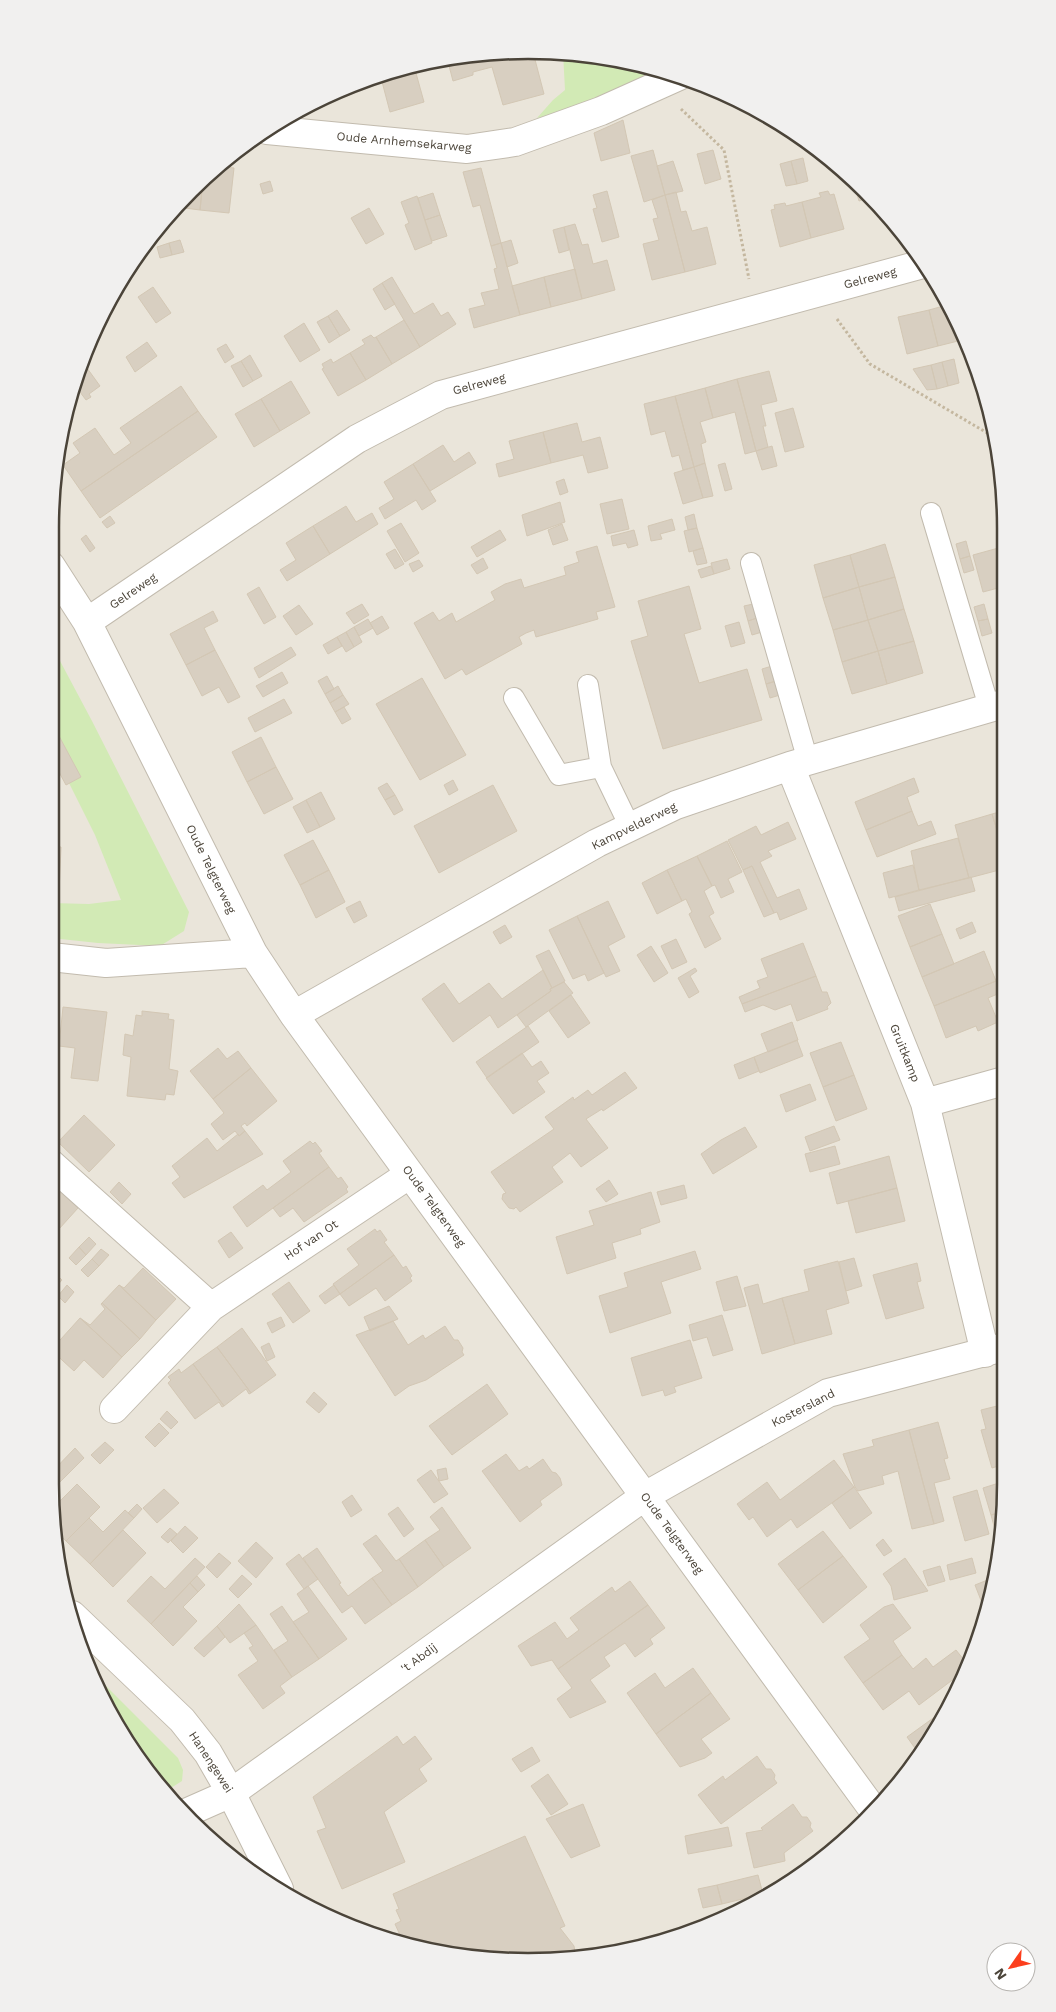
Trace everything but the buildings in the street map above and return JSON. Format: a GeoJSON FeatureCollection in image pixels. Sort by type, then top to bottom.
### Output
{"type":"FeatureCollection","features":[{"type":"Feature","properties":{"kind":"street","name":"Oude Arnhemsekarweg"},"geometry":{"type":"LineString","coordinates":[[278,131],[467,149],[515,142],[602,110],[668,82]]}},
{"type":"Feature","properties":{"kind":"street","name":"Gelreweg"},"geometry":{"type":"LineString","coordinates":[[87,622],[357,438],[441,394],[917,266]]}},
{"type":"Feature","properties":{"kind":"street","name":"Oude Telgterweg"},"geometry":{"type":"LineString","coordinates":[[59,578],[87,622],[253,953],[294,1015],[870,1805]]}},
{"type":"Feature","properties":{"kind":"street","name":"Kampvelderweg"},"geometry":{"type":"LineString","coordinates":[[294,1015],[596,843],[676,805],[799,763],[996,706]]}},
{"type":"Feature","properties":{"kind":"street","name":"Gruitkamp"},"geometry":{"type":"LineString","coordinates":[[799,763],[925,1103],[995,1350]]}},
{"type":"Feature","properties":{"kind":"street"},"geometry":{"type":"LineString","coordinates":[[59,958],[106,963],[253,953]]}},
{"type":"Feature","properties":{"kind":"street"},"geometry":{"type":"LineString","coordinates":[[925,1103],[997,1083]]}},
{"type":"Feature","properties":{"kind":"street"},"geometry":{"type":"LineString","coordinates":[[59,1171],[211,1307]]}},
{"type":"Feature","properties":{"kind":"street","name":"Hof van Ot"},"geometry":{"type":"LineString","coordinates":[[114,1409],[211,1307],[410,1174]]}},
{"type":"Feature","properties":{"kind":"street","name":"Kostersland"},"geometry":{"type":"LineString","coordinates":[[645,1496],[828,1392],[995,1350]]}},
{"type":"Feature","properties":{"kind":"street","name":"'t Abdij"},"geometry":{"type":"LineString","coordinates":[[191,1811],[231,1793],[645,1496]]}},
{"type":"Feature","properties":{"kind":"street","name":"Hanengewei"},"geometry":{"type":"LineString","coordinates":[[80,1623],[182,1720],[208,1753],[231,1793],[274,1878]]}},
{"type":"Feature","properties":{"kind":"lane"},"geometry":{"type":"LineString","coordinates":[[931,513],[996,706]]}},
{"type":"Feature","properties":{"kind":"lane"},"geometry":{"type":"LineString","coordinates":[[751,563],[799,763]]}},
{"type":"Feature","properties":{"kind":"lane"},"geometry":{"type":"LineString","coordinates":[[588,684],[601,767],[630,827]]}},
{"type":"Feature","properties":{"kind":"lane"},"geometry":{"type":"LineString","coordinates":[[514,698],[559,775],[601,767]]}},
{"type":"Feature","properties":{"kind":"path"},"geometry":{"type":"LineString","coordinates":[[668,82],[724,150],[755,309]]}},
{"type":"Feature","properties":{"kind":"path"},"geometry":{"type":"LineString","coordinates":[[817,293],[870,364],[987,433]]}},
{"type":"Feature","properties":{"kind":"shaded area"},"geometry":{"type":"Polygon","coordinates":[[[497,60],[559,60],[620,68],[649,75],[708,94],[736,107],[789,138],[837,175],[881,219],[918,267],[949,320],[962,348],[981,407],[993,467],[997,528],[996,1515],[988,1576],[981,1605],[962,1664],[949,1692],[918,1745],[900,1770],[860,1816],[814,1856],[789,1874],[736,1905],[708,1918],[649,1937],[589,1949],[559,1952],[497,1952],[436,1944],[407,1937],[348,1918],[293,1890],[242,1856],[196,1816],[175,1793],[138,1745],[107,1692],[94,1664],[75,1605],[68,1576],[60,1515],[60,497],[68,436],[75,407],[94,348],[107,320],[138,267],[156,242],[196,196],[219,175],[267,138],[293,122],[348,94],[377,84],[436,68],[467,63],[497,60]]]}},
{"type":"Feature","properties":{"kind":"green space"},"geometry":{"type":"Polygon","coordinates":[[[563,60],[620,68],[654,76],[596,104],[537,118],[565,90],[563,60]]]}},
{"type":"Feature","properties":{"kind":"green space"},"geometry":{"type":"Polygon","coordinates":[[[59,659],[189,912],[184,931],[160,946],[59,939],[59,903],[89,904],[121,900],[95,835],[65,775],[73,771],[59,747],[59,659]]]}},
{"type":"Feature","properties":{"kind":"green space"},"geometry":{"type":"Polygon","coordinates":[[[103,1683],[178,1758],[183,1770],[182,1781],[171,1788],[156,1770],[122,1719],[103,1683]]]}}]}
